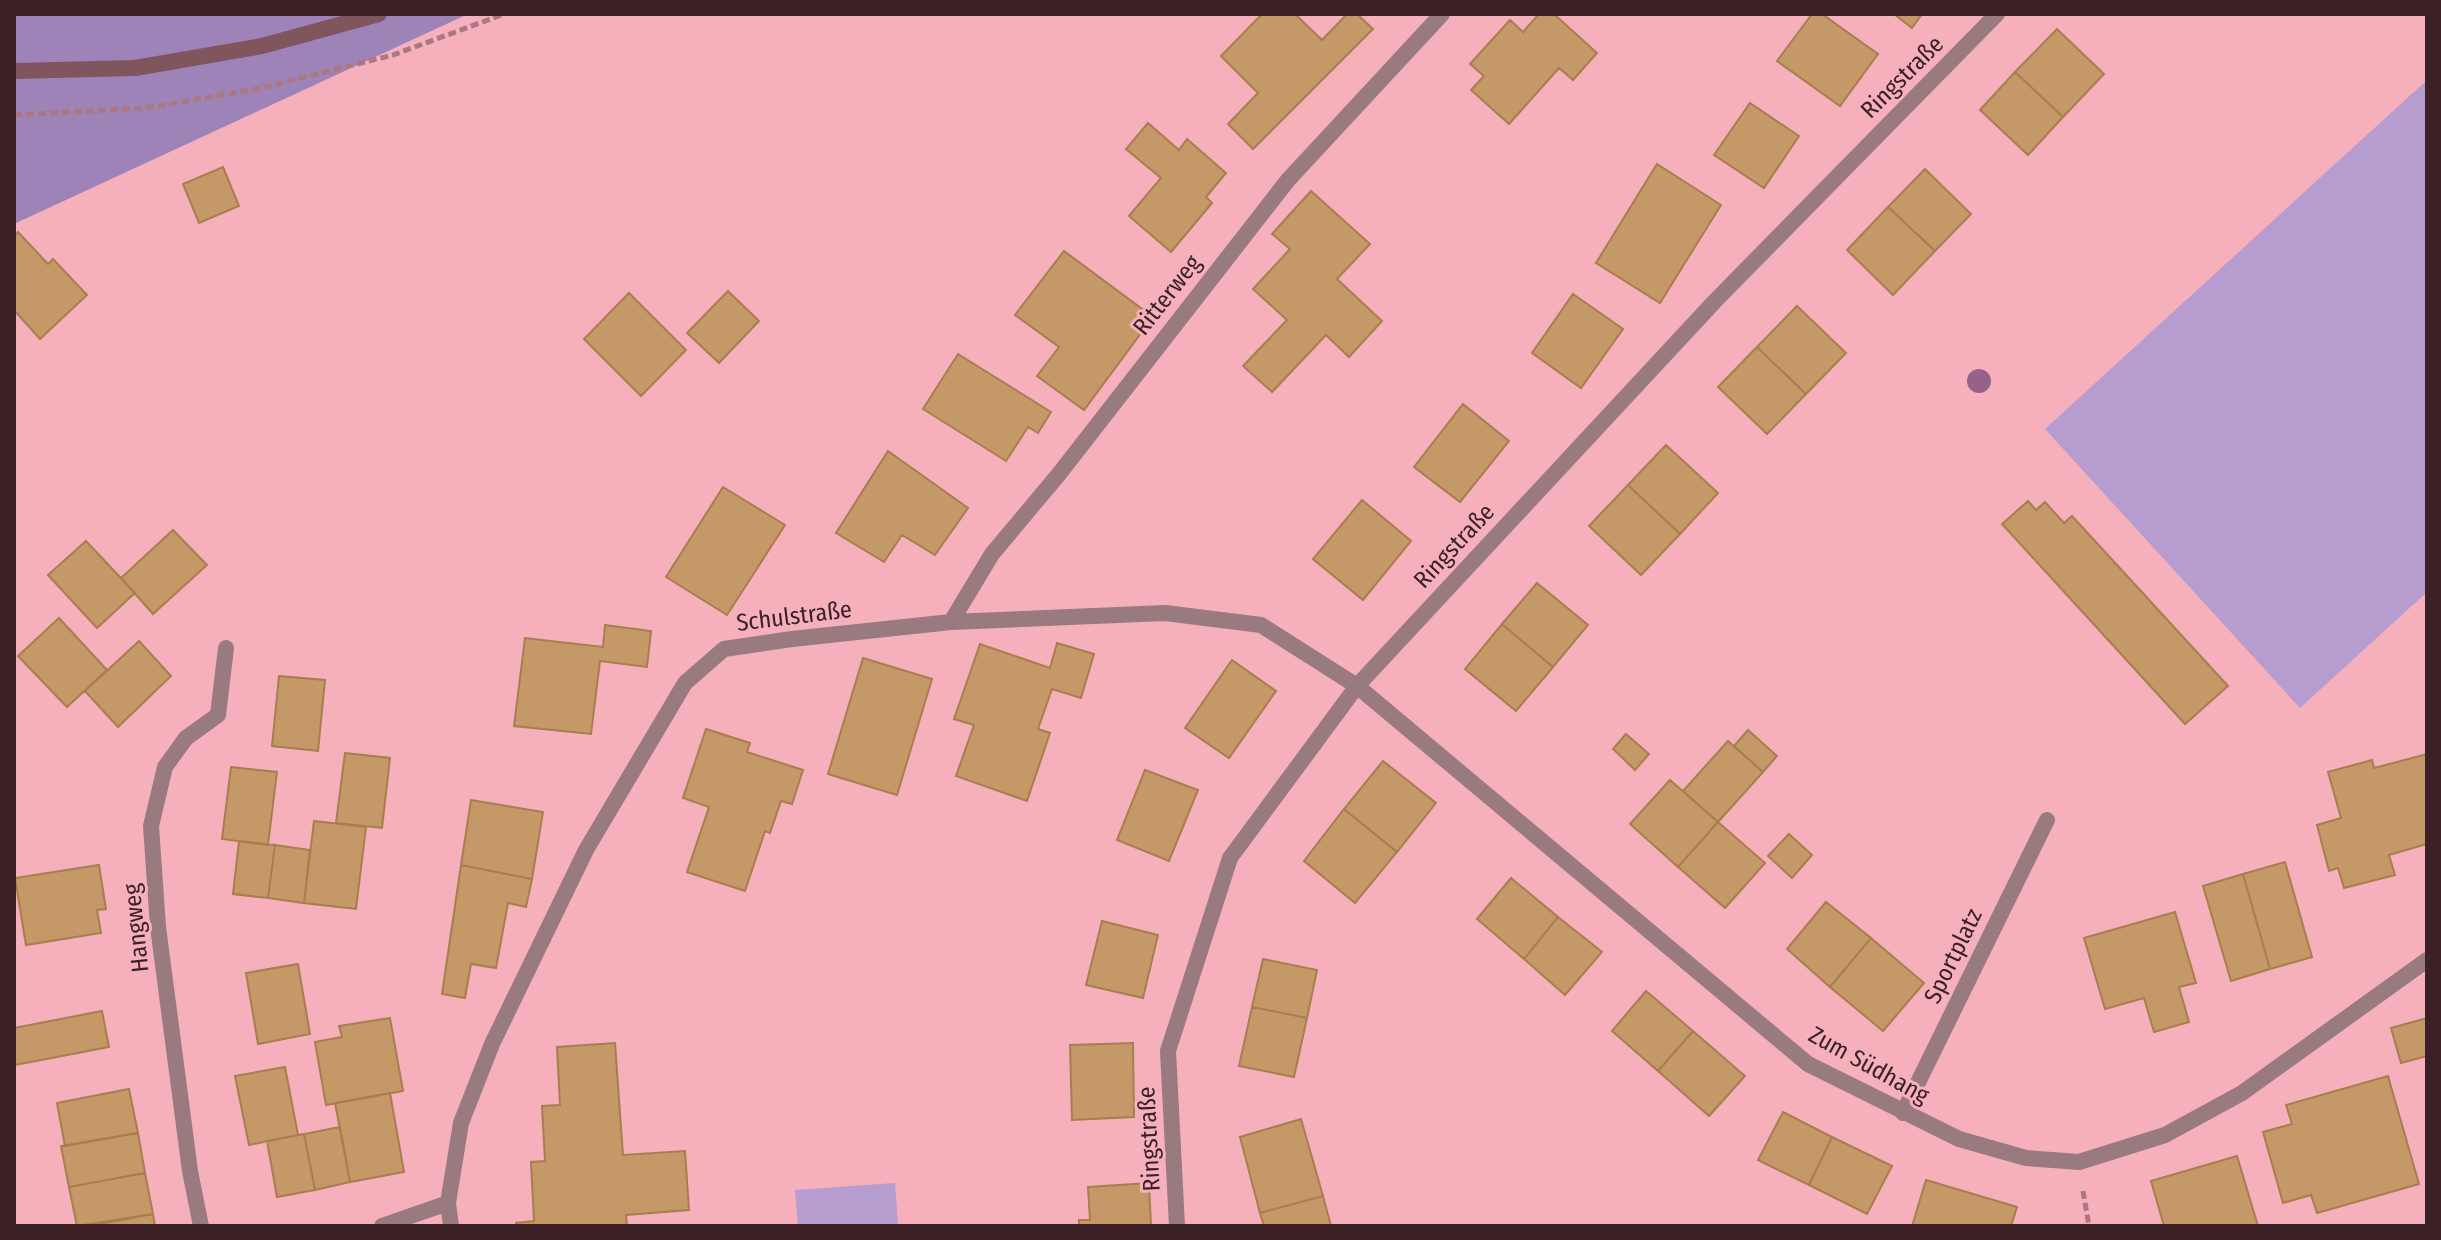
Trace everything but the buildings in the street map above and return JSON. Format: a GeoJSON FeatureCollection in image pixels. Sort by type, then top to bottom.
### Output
{"type":"FeatureCollection","features":[{"type":"Feature","properties":{"kind":"main road"},"geometry":{"type":"LineString","coordinates":[[14,71],[135,68],[262,46],[379,14]]}},
{"type":"Feature","properties":{"kind":"street","name":"Ritterweg"},"geometry":{"type":"LineString","coordinates":[[951,622],[992,554],[1059,474],[1288,180],[1442,14]]}},
{"type":"Feature","properties":{"kind":"street","name":"Ringstraße"},"geometry":{"type":"LineString","coordinates":[[1177,1226],[1168,1051],[1230,858],[1357,686],[1715,301],[1997,14]]}},
{"type":"Feature","properties":{"kind":"street","name":"Schulstraße"},"geometry":{"type":"LineString","coordinates":[[451,1226],[448,1203],[461,1123],[492,1044],[586,850],[685,683],[724,649],[951,622],[1165,613],[1261,625],[1357,686]]}},
{"type":"Feature","properties":{"kind":"street","name":"Hangweg"},"geometry":{"type":"LineString","coordinates":[[201,1226],[190,1171],[158,927],[151,826],[165,767],[186,738],[218,715],[226,648]]}},
{"type":"Feature","properties":{"kind":"street","name":"Zum Südhang"},"geometry":{"type":"LineString","coordinates":[[1357,686],[1808,1064],[1959,1139],[2026,1158],[2079,1162],[2165,1135],[2242,1093],[2427,960]]}},
{"type":"Feature","properties":{"kind":"street","name":"Sportplatz"},"geometry":{"type":"LineString","coordinates":[[1903,1113],[2047,820]]}},
{"type":"Feature","properties":{"kind":"street"},"geometry":{"type":"LineString","coordinates":[[382,1226],[448,1203]]}},
{"type":"Feature","properties":{"kind":"shaded area"},"geometry":{"type":"Polygon","coordinates":[[[14,14],[468,14],[14,224],[14,14]]]}},
{"type":"Feature","properties":{"kind":"shaded area"},"geometry":{"type":"Polygon","coordinates":[[[2427,80],[2427,592],[2300,708],[2045,429],[2427,80]]]}},
{"type":"Feature","properties":{"kind":"shaded area"},"geometry":{"type":"Polygon","coordinates":[[[895,1183],[898,1226],[798,1226],[795,1190],[895,1183]]]}}]}
